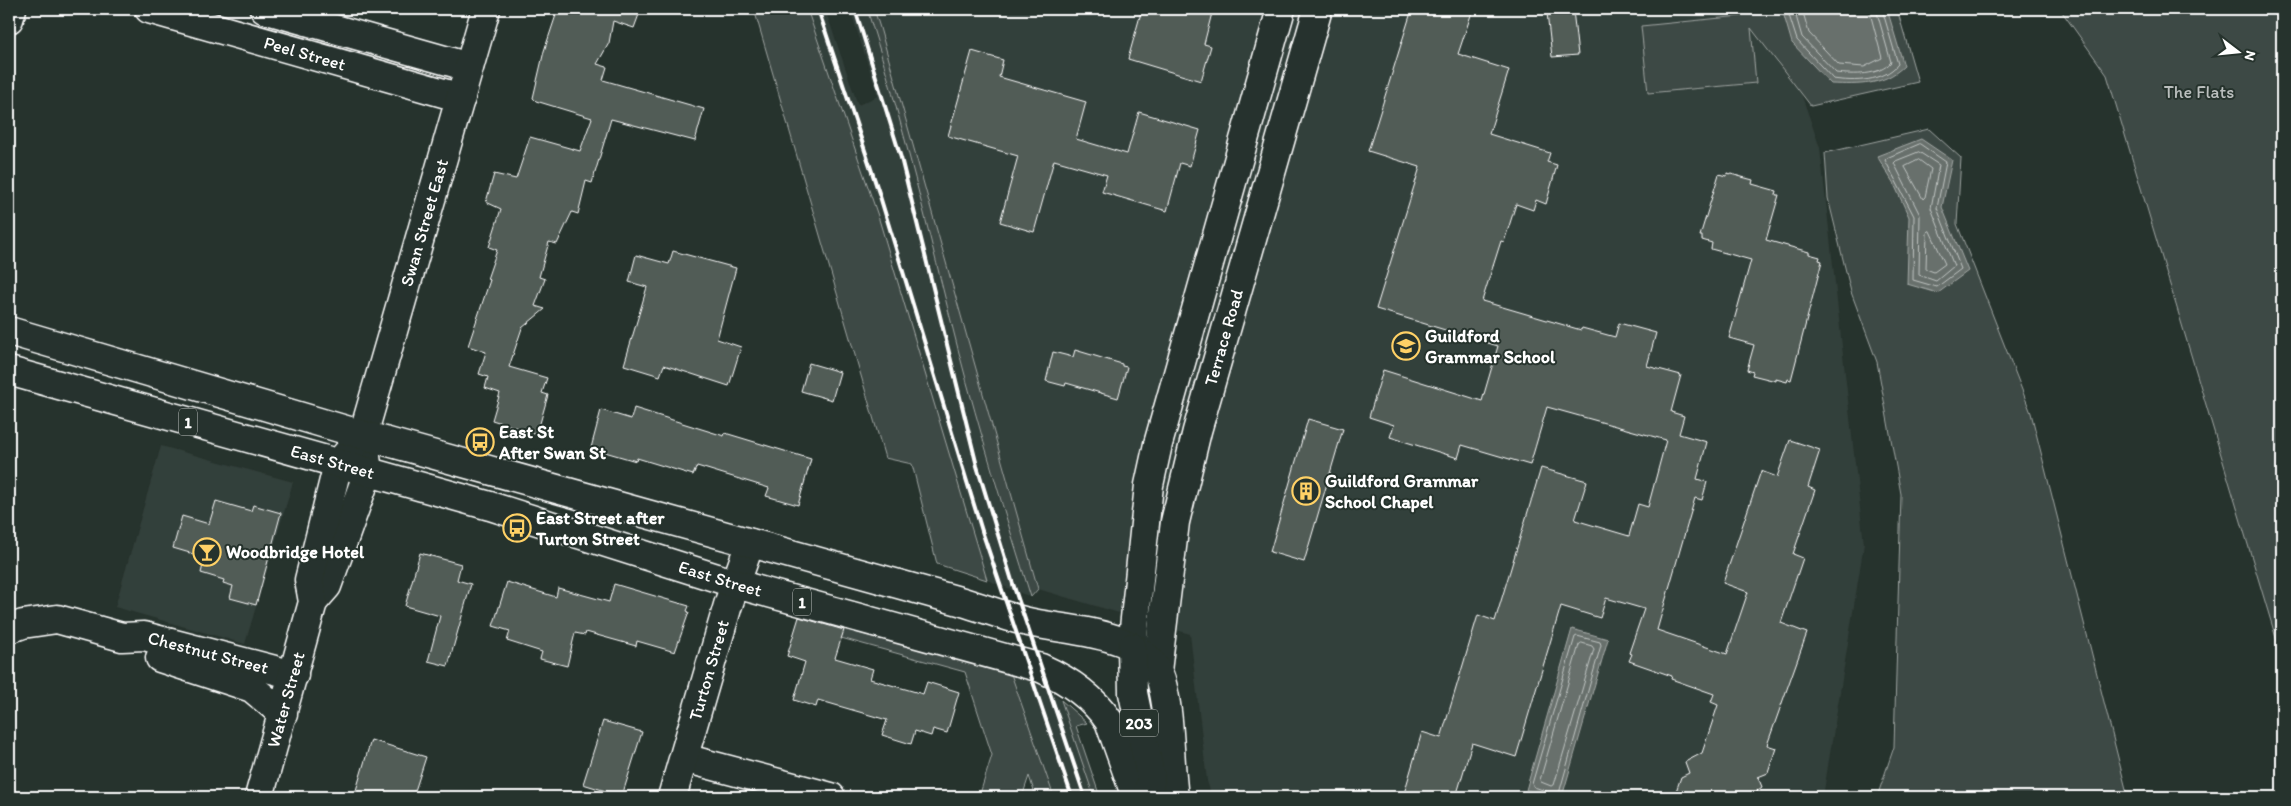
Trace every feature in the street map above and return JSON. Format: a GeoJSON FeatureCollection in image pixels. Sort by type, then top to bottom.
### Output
{"type":"FeatureCollection","features":[{"type":"Feature","properties":{"kind":"main road"},"geometry":{"type":"LineString","coordinates":[[9,19],[12,9]]}},
{"type":"Feature","properties":{"kind":"main road","name":"Peel Street"},"geometry":{"type":"LineString","coordinates":[[149,9],[460,98]]}},
{"type":"Feature","properties":{"kind":"main road","name":"Peel Street"},"geometry":{"type":"LineString","coordinates":[[264,9],[470,67]]}},
{"type":"Feature","properties":{"kind":"main road","name":"Swan Street East"},"geometry":{"type":"LineString","coordinates":[[363,435],[486,9]]}},
{"type":"Feature","properties":{"kind":"main road","name":"Terrace Road"},"geometry":{"type":"LineString","coordinates":[[1132,647],[1149,485],[1158,444],[1280,9]]}},
{"type":"Feature","properties":{"kind":"main road","name":"Terrace Road"},"geometry":{"type":"LineString","coordinates":[[1157,671],[1175,522],[1197,430],[1318,9]]}},
{"type":"Feature","properties":{"kind":"main road","name":"East Street"},"geometry":{"type":"LineString","coordinates":[[9,331],[363,435],[963,602],[1025,622],[1103,636],[1132,647],[1157,671]]}},
{"type":"Feature","properties":{"kind":"main road","name":"East Street"},"geometry":{"type":"LineString","coordinates":[[9,371],[490,506],[736,584],[1028,664],[1066,679],[1084,694],[1109,721],[1136,797]]}},
{"type":"Feature","properties":{"kind":"main road","name":"Water Street"},"geometry":{"type":"LineString","coordinates":[[313,602],[309,580],[338,464],[363,435]]}},
{"type":"Feature","properties":{"kind":"main road","name":"Water Street"},"geometry":{"type":"LineString","coordinates":[[259,797],[313,602],[326,586],[368,472],[363,435]]}},
{"type":"Feature","properties":{"kind":"main road","name":"Turton Street"},"geometry":{"type":"LineString","coordinates":[[672,797],[728,604],[750,543]]}},
{"type":"Feature","properties":{"kind":"main road","name":"Chestnut Street"},"geometry":{"type":"LineString","coordinates":[[9,629],[23,624],[57,619],[122,637],[144,636],[294,675]]}},
{"type":"Feature","properties":{"kind":"main road","name":"Chestnut Street"},"geometry":{"type":"LineString","coordinates":[[122,637],[143,653],[252,688],[283,714]]}},
{"type":"Feature","properties":{"kind":"main road","name":"203"},"geometry":{"type":"LineString","coordinates":[[1132,647],[1132,693],[1151,778],[1147,797]]}},
{"type":"Feature","properties":{"kind":"main road","name":"1"},"geometry":{"type":"LineString","coordinates":[[1157,671],[1164,694],[1174,797]]}},
{"type":"Feature","properties":{"kind":"main road"},"geometry":{"type":"LineString","coordinates":[[684,758],[830,797]]}},
{"type":"Feature","properties":{"kind":"shaded area"},"geometry":{"type":"Polygon","coordinates":[[[807,9],[825,9],[858,105],[878,96],[850,9],[867,9],[893,90],[958,349],[993,478],[1031,597],[987,580],[807,9]]]}},
{"type":"Feature","properties":{"kind":"shaded area","name":"Guildford Grammar School"},"geometry":{"type":"Polygon","coordinates":[[[874,9],[1772,9],[1820,148],[1864,544],[1823,797],[1212,797],[1207,781],[1190,634],[1038,589],[874,9]]]}},
{"type":"Feature","properties":{"kind":"shaded area"},"geometry":{"type":"Polygon","coordinates":[[[161,446],[293,482],[245,644],[115,607],[161,446]]]}},
{"type":"Feature","properties":{"kind":"shaded area"},"geometry":{"type":"Polygon","coordinates":[[[1011,674],[1042,686],[1061,700],[1094,797],[1054,797],[1011,674]]]}},
{"type":"Feature","properties":{"kind":"green space"},"geometry":{"type":"Polygon","coordinates":[[[754,9],[807,9],[878,216],[987,580],[937,564],[912,464],[885,458],[754,9]]]}},
{"type":"Feature","properties":{"kind":"green space"},"geometry":{"type":"Polygon","coordinates":[[[867,9],[874,9],[880,28],[1038,589],[1031,597],[975,412],[904,136],[867,9]]]}},
{"type":"Feature","properties":{"kind":"green space"},"geometry":{"type":"Polygon","coordinates":[[[1736,9],[1897,9],[1918,82],[1811,106],[1751,28],[1756,83],[1648,93],[1641,26],[1741,16],[1736,9]]]}},
{"type":"Feature","properties":{"kind":"green space","name":"The Flats"},"geometry":{"type":"Polygon","coordinates":[[[2060,9],[2282,9],[2282,658],[2107,75],[2060,9]]]}},
{"type":"Feature","properties":{"kind":"green space"},"geometry":{"type":"Polygon","coordinates":[[[1929,129],[1961,158],[1957,224],[2031,413],[2128,797],[1877,797],[1894,747],[1901,494],[1877,362],[1851,292],[1828,198],[1825,153],[1929,129]]]}},
{"type":"Feature","properties":{"kind":"green space"},"geometry":{"type":"Polygon","coordinates":[[[844,629],[1011,674],[1054,797],[1036,797],[1029,776],[1022,797],[979,797],[992,755],[965,672],[841,638],[844,629]]]}},
{"type":"Feature","properties":{"kind":"green space"},"geometry":{"type":"Polygon","coordinates":[[[1061,700],[1087,723],[1076,726],[1100,797],[1094,797],[1061,700]]]}},
{"type":"Feature","properties":{"kind":"water"},"geometry":{"type":"Polygon","coordinates":[[[1782,9],[1887,9],[1904,66],[1896,73],[1879,81],[1861,84],[1831,84],[1792,43],[1782,9]]]}},
{"type":"Feature","properties":{"kind":"water"},"geometry":{"type":"Polygon","coordinates":[[[1921,139],[1952,160],[1942,207],[1968,271],[1938,293],[1907,284],[1909,217],[1894,184],[1877,156],[1921,139]]]}},
{"type":"Feature","properties":{"kind":"water"},"geometry":{"type":"Polygon","coordinates":[[[1572,629],[1608,639],[1562,797],[1551,797],[1526,790],[1572,629]]]}},
{"type":"Feature","properties":{"kind":"building"},"geometry":{"type":"Polygon","coordinates":[[[558,9],[641,9],[634,28],[613,21],[609,43],[597,64],[607,67],[603,80],[704,109],[695,141],[611,119],[592,183],[586,181],[578,214],[572,212],[557,244],[549,242],[539,277],[545,279],[535,306],[545,309],[522,328],[509,367],[547,378],[542,393],[548,395],[537,434],[492,420],[500,393],[485,388],[488,377],[479,374],[486,352],[468,346],[490,280],[487,279],[497,250],[489,247],[501,209],[486,202],[494,174],[516,179],[530,137],[580,151],[592,118],[536,101],[533,98],[544,51],[558,9]]]}},
{"type":"Feature","properties":{"kind":"building"},"geometry":{"type":"Polygon","coordinates":[[[1142,9],[1213,9],[1204,44],[1211,46],[1201,81],[1128,59],[1142,9]]]}},
{"type":"Feature","properties":{"kind":"building"},"geometry":{"type":"Polygon","coordinates":[[[1412,9],[1473,9],[1458,54],[1509,70],[1489,134],[1550,153],[1547,162],[1557,165],[1546,204],[1536,200],[1533,210],[1516,204],[1504,242],[1501,241],[1482,301],[1581,330],[1582,328],[1615,337],[1619,323],[1656,333],[1647,366],[1681,375],[1671,412],[1684,416],[1679,434],[1707,442],[1697,479],[1707,482],[1702,500],[1695,498],[1657,630],[1727,654],[1748,592],[1723,583],[1761,471],[1777,477],[1790,440],[1820,450],[1808,487],[1815,490],[1793,554],[1803,558],[1781,623],[1807,633],[1767,745],[1776,748],[1768,773],[1758,777],[1762,787],[1749,797],[1674,797],[1681,777],[1689,773],[1685,762],[1702,753],[1718,705],[1711,702],[1714,694],[1671,679],[1672,676],[1629,661],[1632,654],[1629,653],[1644,609],[1606,598],[1600,618],[1561,606],[1516,757],[1472,743],[1456,797],[1403,797],[1422,732],[1441,738],[1478,615],[1495,621],[1541,468],[1587,481],[1575,520],[1629,536],[1638,504],[1648,507],[1666,440],[1547,407],[1530,465],[1462,445],[1458,458],[1390,437],[1394,425],[1369,417],[1383,370],[1482,401],[1498,346],[1376,309],[1420,167],[1368,151],[1412,9]]]}},
{"type":"Feature","properties":{"kind":"building"},"geometry":{"type":"Polygon","coordinates":[[[1573,10],[1578,55],[1552,57],[1547,13],[1573,10]]]}},
{"type":"Feature","properties":{"kind":"building"},"geometry":{"type":"Polygon","coordinates":[[[972,51],[1003,60],[999,77],[1086,102],[1076,139],[1127,154],[1139,112],[1200,130],[1190,166],[1180,163],[1167,211],[1102,192],[1107,175],[1054,160],[1034,232],[1000,222],[1018,156],[948,136],[972,51]]]}},
{"type":"Feature","properties":{"kind":"building"},"geometry":{"type":"Polygon","coordinates":[[[1727,173],[1753,180],[1752,184],[1777,191],[1776,195],[1779,195],[1766,240],[1809,252],[1809,254],[1820,257],[1819,260],[1822,261],[1791,380],[1788,379],[1787,382],[1752,375],[1753,372],[1747,370],[1754,345],[1729,338],[1751,260],[1711,249],[1712,243],[1702,240],[1702,236],[1700,236],[1719,174],[1726,176],[1727,173]]]}},
{"type":"Feature","properties":{"kind":"building"},"geometry":{"type":"Polygon","coordinates":[[[673,251],[736,268],[717,339],[741,347],[729,386],[664,365],[660,376],[624,365],[647,287],[629,282],[636,255],[669,264],[673,251]]]}},
{"type":"Feature","properties":{"kind":"building"},"geometry":{"type":"Polygon","coordinates":[[[1075,350],[1127,367],[1118,398],[1066,383],[1065,386],[1046,381],[1053,352],[1073,357],[1075,350]]]}},
{"type":"Feature","properties":{"kind":"building"},"geometry":{"type":"Polygon","coordinates":[[[809,363],[840,372],[832,400],[801,391],[809,363]]]}},
{"type":"Feature","properties":{"kind":"building"},"geometry":{"type":"Polygon","coordinates":[[[634,408],[724,436],[725,433],[811,459],[798,505],[766,496],[769,488],[697,466],[693,475],[637,458],[636,461],[591,448],[601,410],[631,419],[634,408]]]}},
{"type":"Feature","properties":{"kind":"building","name":"Guildford Grammar School Chapel"},"geometry":{"type":"Polygon","coordinates":[[[1308,419],[1343,429],[1304,562],[1270,552],[1308,419]]]}},
{"type":"Feature","properties":{"kind":"building","name":"Woodbridge Hotel"},"geometry":{"type":"Polygon","coordinates":[[[216,501],[251,511],[253,505],[281,513],[256,605],[230,598],[233,586],[223,583],[224,580],[201,573],[204,561],[199,560],[200,556],[173,548],[182,516],[209,524],[216,501]]]}},
{"type":"Feature","properties":{"kind":"building"},"geometry":{"type":"Polygon","coordinates":[[[420,553],[461,564],[457,580],[471,584],[448,666],[428,661],[440,616],[405,606],[420,553]]]}},
{"type":"Feature","properties":{"kind":"building"},"geometry":{"type":"Polygon","coordinates":[[[507,582],[556,597],[558,588],[609,602],[614,584],[689,606],[687,611],[689,612],[675,652],[637,641],[636,646],[586,632],[585,635],[575,633],[567,666],[540,659],[542,652],[507,641],[510,631],[493,626],[507,582]]]}},
{"type":"Feature","properties":{"kind":"building"},"geometry":{"type":"Polygon","coordinates":[[[799,617],[844,630],[835,658],[873,669],[870,679],[923,694],[927,682],[959,692],[947,733],[933,729],[931,736],[915,731],[911,744],[882,735],[887,720],[818,700],[816,707],[794,700],[805,662],[787,656],[799,617]]]}},
{"type":"Feature","properties":{"kind":"building"},"geometry":{"type":"Polygon","coordinates":[[[603,721],[642,732],[622,796],[583,784],[603,721]]]}},
{"type":"Feature","properties":{"kind":"building"},"geometry":{"type":"Polygon","coordinates":[[[371,740],[426,757],[413,797],[354,797],[371,740]]]}},
{"type":"Feature","properties":{"kind":"railway"},"geometry":{"type":"LineString","coordinates":[[818,9],[879,193],[982,531],[1072,797]]}},
{"type":"Feature","properties":{"kind":"railway"},"geometry":{"type":"LineString","coordinates":[[855,9],[901,158],[977,466],[1013,584],[1085,797]]}},
{"type":"Feature","properties":{"kind":"place","name":"Guildford Grammar School"},"geometry":{"type":"Point","coordinates":[1406,346]}},
{"type":"Feature","properties":{"kind":"place","name":"East St After Swan St"},"geometry":{"type":"Point","coordinates":[480,442]}},
{"type":"Feature","properties":{"kind":"place","name":"Guildford Grammar School Chapel"},"geometry":{"type":"Point","coordinates":[1306,491]}},
{"type":"Feature","properties":{"kind":"place","name":"East Street after Turton Street"},"geometry":{"type":"Point","coordinates":[517,528]}},
{"type":"Feature","properties":{"kind":"place","name":"Woodbridge Hotel"},"geometry":{"type":"Point","coordinates":[207,552]}}]}
